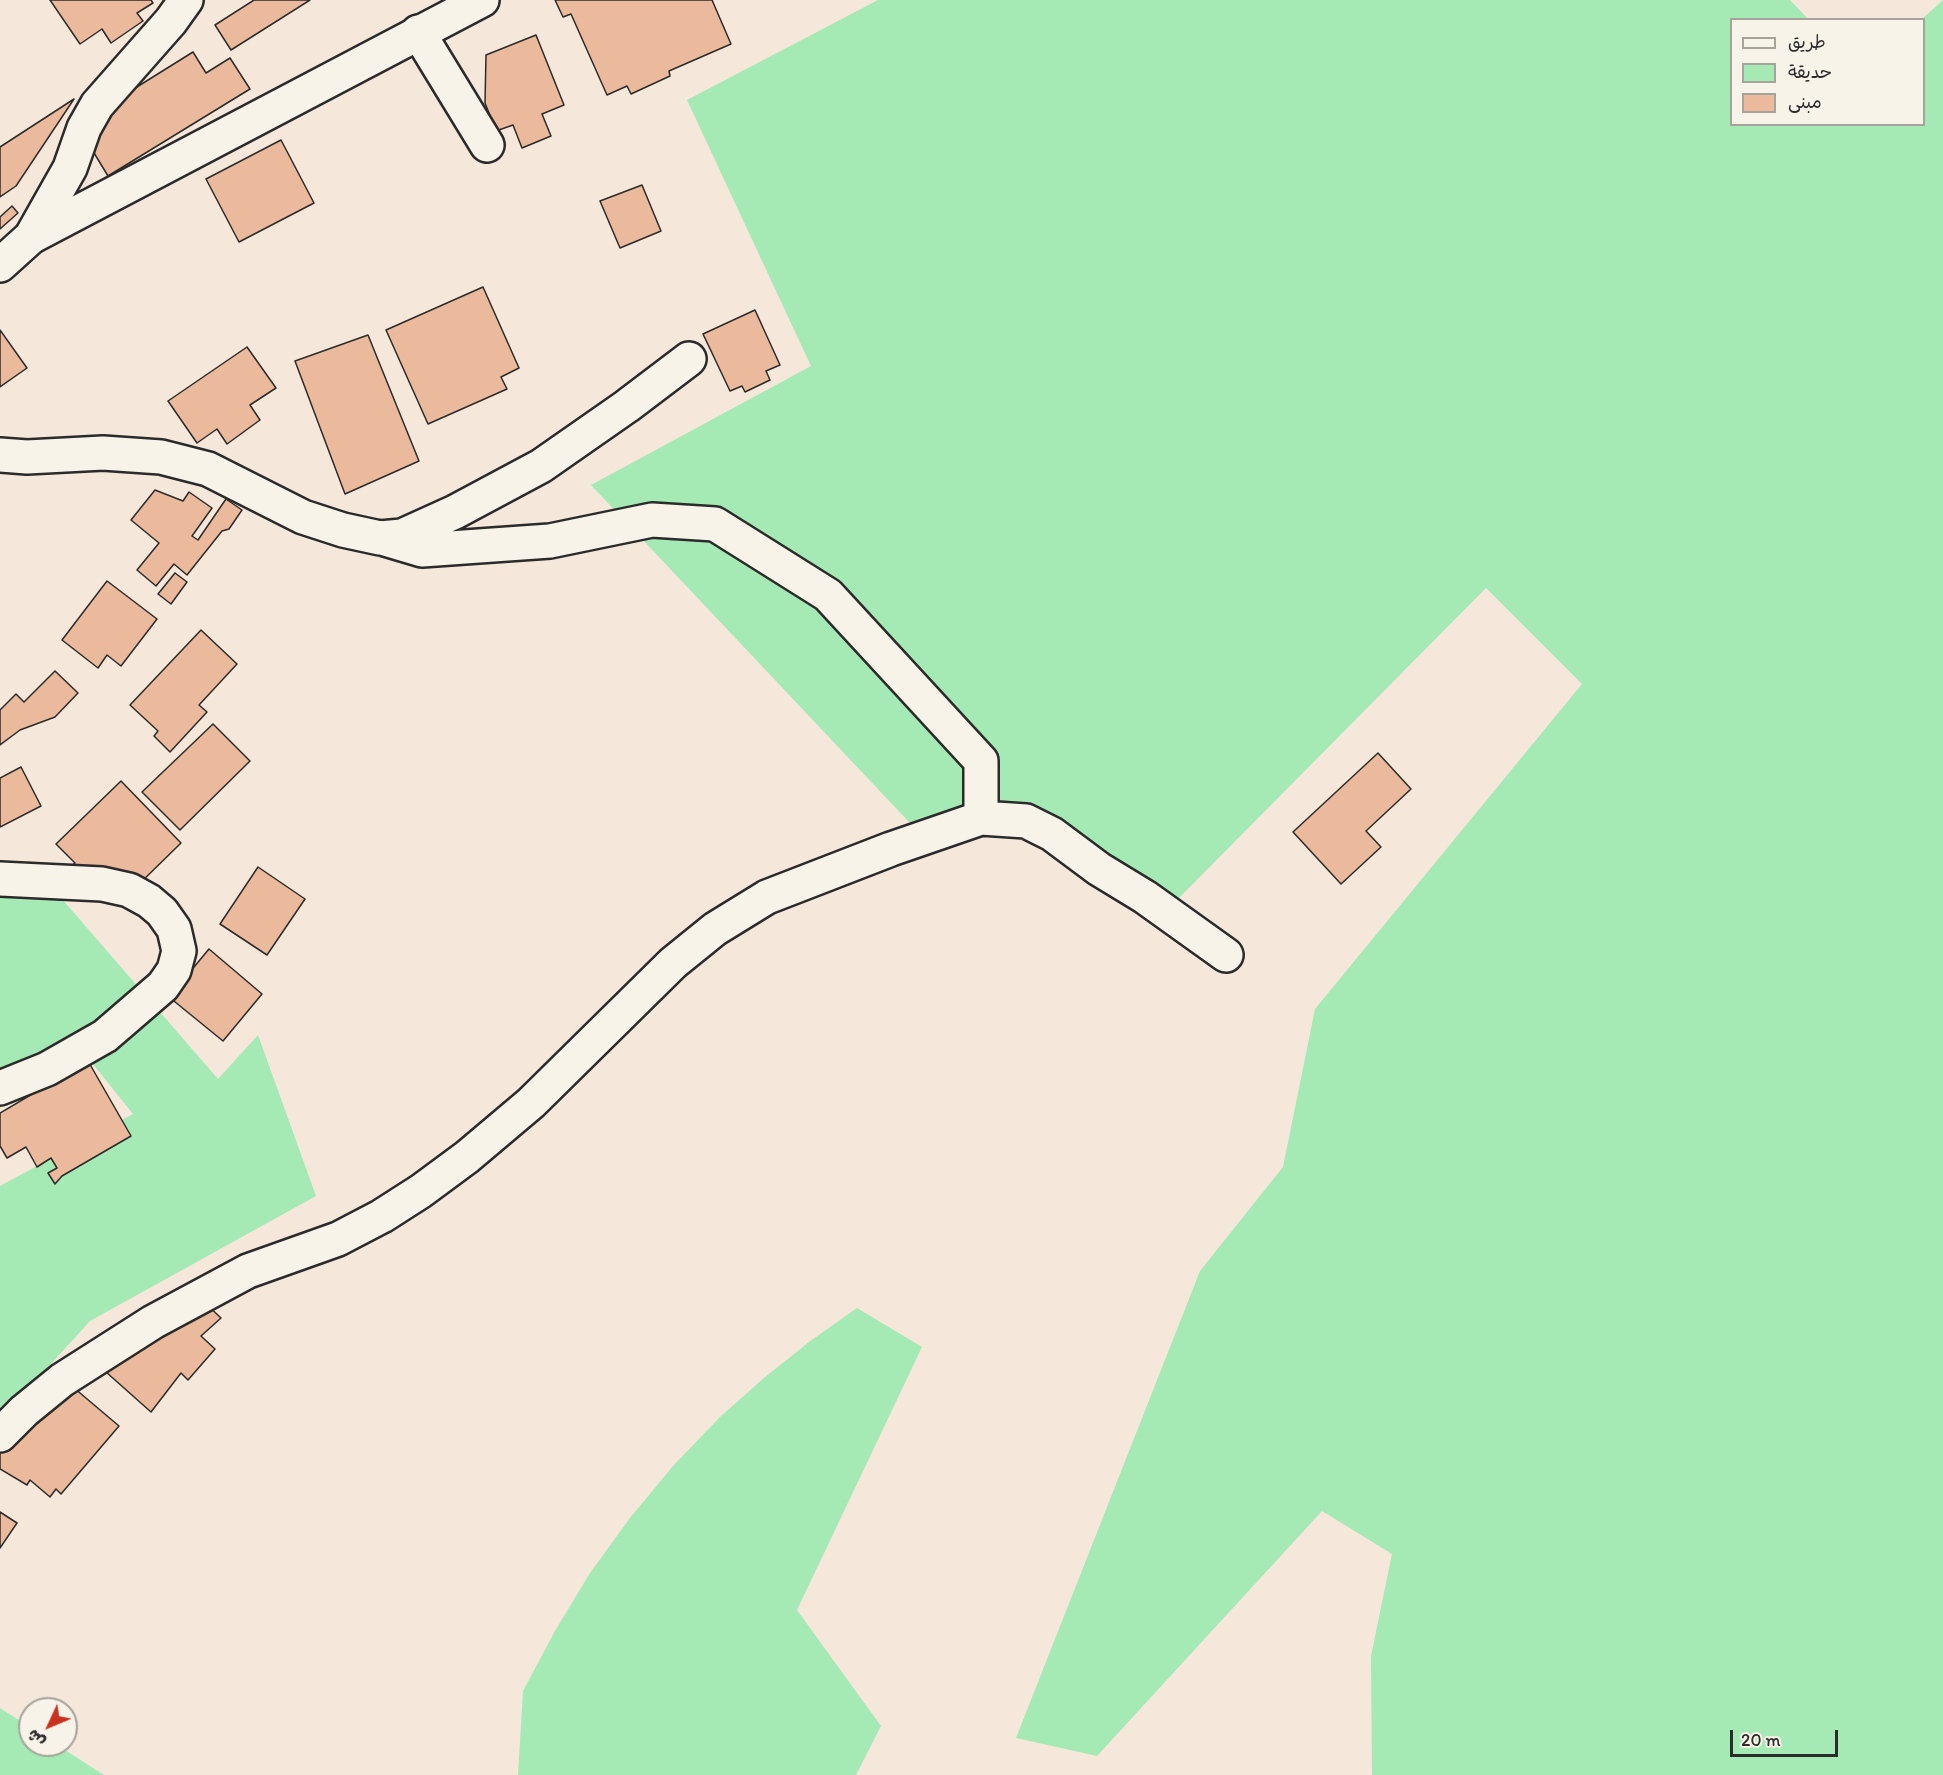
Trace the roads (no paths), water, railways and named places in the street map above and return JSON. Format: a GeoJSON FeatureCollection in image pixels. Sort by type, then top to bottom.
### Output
{"type":"FeatureCollection","features":[{"type":"Feature","properties":{"kind":"street"},"geometry":{"type":"LineString","coordinates":[[32,237],[70,168],[84,128],[97,105],[171,21],[186,0]]}},
{"type":"Feature","properties":{"kind":"street"},"geometry":{"type":"LineString","coordinates":[[0,265],[32,237],[482,0]]}},
{"type":"Feature","properties":{"kind":"street"},"geometry":{"type":"LineString","coordinates":[[418,32],[488,145]]}},
{"type":"Feature","properties":{"kind":"street"},"geometry":{"type":"LineString","coordinates":[[380,538],[402,536],[455,512],[541,466],[689,359]]}},
{"type":"Feature","properties":{"kind":"street"},"geometry":{"type":"LineString","coordinates":[[0,455],[27,457],[103,453],[161,458],[208,469],[303,517],[343,530],[422,550],[550,541],[652,520],[716,524],[828,596],[981,761],[981,818]]}},
{"type":"Feature","properties":{"kind":"street"},"geometry":{"type":"LineString","coordinates":[[0,1435],[24,1411],[62,1380],[153,1322],[248,1271],[338,1239],[382,1216],[421,1191],[467,1157],[531,1103],[673,963],[715,929],[767,897],[891,849],[981,818],[1026,821],[1052,834],[1099,869],[1145,897],[1226,955]]}},
{"type":"Feature","properties":{"kind":"street"},"geometry":{"type":"LineString","coordinates":[[0,879],[102,884],[129,890],[149,901],[162,912],[174,929],[179,951],[174,970],[163,986],[105,1036],[46,1069],[0,1088]]}}]}
